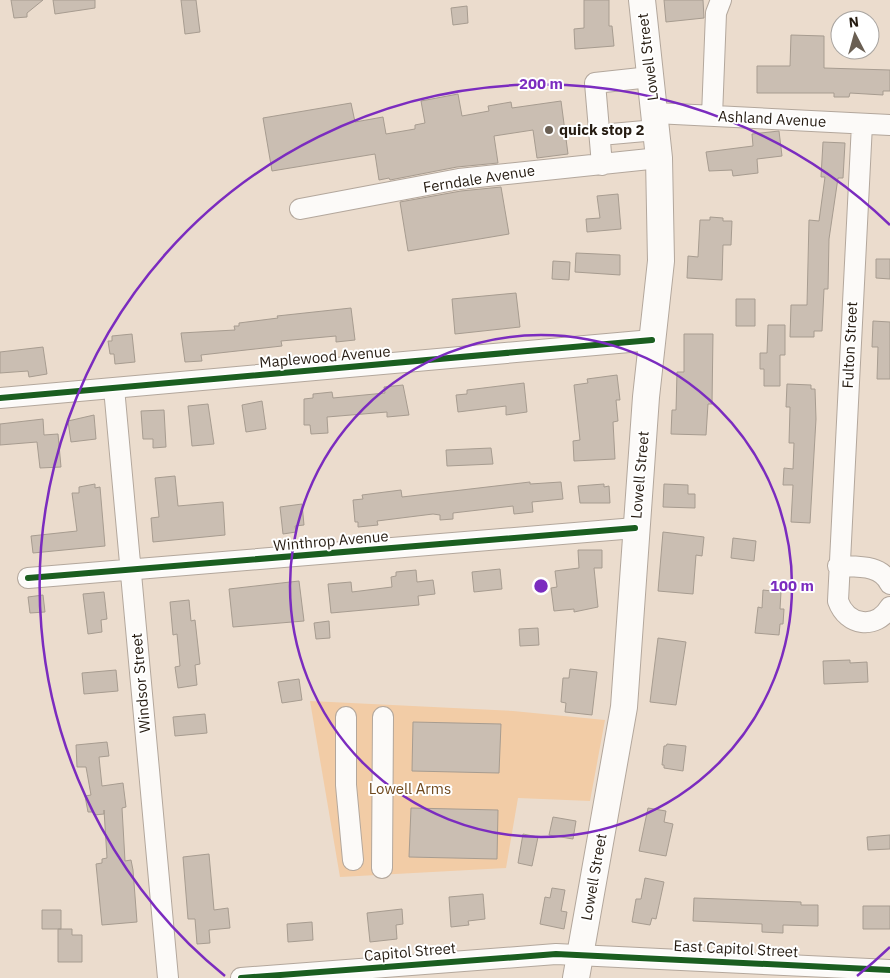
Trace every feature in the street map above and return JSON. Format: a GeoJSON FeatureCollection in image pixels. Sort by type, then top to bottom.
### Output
{"type":"FeatureCollection","features":[{"type":"Feature","properties":{"kind":"main road","name":"Lowell Street"},"geometry":{"type":"LineString","coordinates":[[579,966],[624,707],[633,597],[635,528],[661,261],[659,158],[642,0]]}},
{"type":"Feature","properties":{"kind":"street"},"geometry":{"type":"LineString","coordinates":[[712,116],[716,11]]}},
{"type":"Feature","properties":{"kind":"street"},"geometry":{"type":"LineString","coordinates":[[602,165],[595,83],[650,77]]}},
{"type":"Feature","properties":{"kind":"street","name":"Ashland Avenue"},"geometry":{"type":"LineString","coordinates":[[600,135],[655,121],[712,116],[890,125]]}},
{"type":"Feature","properties":{"kind":"street","name":"Fulton Street"},"geometry":{"type":"LineString","coordinates":[[862,124],[838,566],[838,601],[846,616],[862,623],[879,619],[890,607]]}},
{"type":"Feature","properties":{"kind":"street","name":"Ferndale Avenue"},"geometry":{"type":"LineString","coordinates":[[300,209],[459,179],[659,158]]}},
{"type":"Feature","properties":{"kind":"street","name":"Maplewood Avenue"},"geometry":{"type":"LineString","coordinates":[[0,398],[652,340]]}},
{"type":"Feature","properties":{"kind":"street","name":"Windsor Street"},"geometry":{"type":"LineString","coordinates":[[114,388],[168,978]]}},
{"type":"Feature","properties":{"kind":"street","name":"Winthrop Avenue"},"geometry":{"type":"LineString","coordinates":[[28,578],[635,528]]}},
{"type":"Feature","properties":{"kind":"street"},"geometry":{"type":"LineString","coordinates":[[838,566],[872,568],[881,572],[890,584]]}},
{"type":"Feature","properties":{"kind":"street"},"geometry":{"type":"LineString","coordinates":[[346,717],[346,785],[353,860]]}},
{"type":"Feature","properties":{"kind":"street"},"geometry":{"type":"LineString","coordinates":[[382,868],[383,717]]}},
{"type":"Feature","properties":{"kind":"street","name":"Capitol Street"},"geometry":{"type":"LineString","coordinates":[[241,978],[532,955],[579,966]]}},
{"type":"Feature","properties":{"kind":"street","name":"East Capitol Street"},"geometry":{"type":"LineString","coordinates":[[579,966],[768,971],[890,970]]}},
{"type":"Feature","properties":{"kind":"green space","name":"Lowell Arms"},"geometry":{"type":"Polygon","coordinates":[[[310,701],[513,711],[605,720],[590,801],[518,798],[506,868],[340,877],[310,701]]]}},
{"type":"Feature","properties":{"kind":"building"},"geometry":{"type":"Polygon","coordinates":[[[11,0],[43,0],[27,13],[27,17],[14,18],[11,0]]]}},
{"type":"Feature","properties":{"kind":"building"},"geometry":{"type":"Polygon","coordinates":[[[53,0],[95,0],[95,8],[55,14],[53,0]]]}},
{"type":"Feature","properties":{"kind":"building"},"geometry":{"type":"Polygon","coordinates":[[[181,0],[196,0],[200,32],[185,34],[181,0]]]}},
{"type":"Feature","properties":{"kind":"building"},"geometry":{"type":"Polygon","coordinates":[[[584,0],[609,0],[609,26],[612,26],[614,46],[575,49],[574,29],[584,28],[584,0]]]}},
{"type":"Feature","properties":{"kind":"building"},"geometry":{"type":"Polygon","coordinates":[[[664,0],[703,0],[704,18],[666,22],[664,0]]]}},
{"type":"Feature","properties":{"kind":"building"},"geometry":{"type":"Polygon","coordinates":[[[467,6],[468,23],[453,25],[451,8],[467,6]]]}},
{"type":"Feature","properties":{"kind":"building"},"geometry":{"type":"Polygon","coordinates":[[[791,35],[824,36],[824,68],[890,70],[890,91],[883,91],[883,95],[850,93],[849,97],[834,97],[834,93],[757,93],[757,66],[790,66],[791,35]]]}},
{"type":"Feature","properties":{"kind":"building"},"geometry":{"type":"Polygon","coordinates":[[[458,94],[462,116],[489,111],[488,106],[511,102],[512,108],[561,101],[568,154],[537,158],[533,130],[494,136],[498,163],[457,167],[390,180],[389,178],[379,180],[375,154],[272,171],[263,118],[351,103],[355,122],[383,117],[386,134],[415,129],[415,125],[425,123],[421,101],[458,94]]]}},
{"type":"Feature","properties":{"kind":"building"},"geometry":{"type":"Polygon","coordinates":[[[779,131],[782,156],[757,159],[758,173],[733,176],[732,170],[709,171],[706,152],[753,146],[752,134],[779,131]]]}},
{"type":"Feature","properties":{"kind":"building"},"geometry":{"type":"Polygon","coordinates":[[[823,142],[845,143],[843,178],[838,178],[829,239],[828,289],[824,289],[822,331],[814,331],[814,337],[790,337],[791,305],[807,305],[809,220],[819,221],[825,177],[821,177],[823,142]]]}},
{"type":"Feature","properties":{"kind":"building"},"geometry":{"type":"Polygon","coordinates":[[[501,187],[509,234],[408,251],[400,202],[461,191],[501,187]]]}},
{"type":"Feature","properties":{"kind":"building"},"geometry":{"type":"Polygon","coordinates":[[[618,194],[621,229],[587,232],[586,219],[600,218],[597,196],[618,194]]]}},
{"type":"Feature","properties":{"kind":"building"},"geometry":{"type":"Polygon","coordinates":[[[710,217],[723,218],[723,221],[732,221],[731,245],[723,245],[722,280],[687,278],[688,256],[698,257],[700,220],[710,220],[710,217]]]}},
{"type":"Feature","properties":{"kind":"building"},"geometry":{"type":"Polygon","coordinates":[[[576,253],[620,255],[620,275],[575,272],[576,253]]]}},
{"type":"Feature","properties":{"kind":"building"},"geometry":{"type":"Polygon","coordinates":[[[876,259],[890,259],[890,279],[876,278],[876,259]]]}},
{"type":"Feature","properties":{"kind":"building"},"geometry":{"type":"Polygon","coordinates":[[[553,261],[570,262],[569,280],[552,279],[553,261]]]}},
{"type":"Feature","properties":{"kind":"building"},"geometry":{"type":"Polygon","coordinates":[[[516,293],[520,327],[455,334],[452,299],[516,293]]]}},
{"type":"Feature","properties":{"kind":"building"},"geometry":{"type":"Polygon","coordinates":[[[736,299],[755,299],[755,326],[736,326],[736,299]]]}},
{"type":"Feature","properties":{"kind":"building"},"geometry":{"type":"Polygon","coordinates":[[[351,308],[355,340],[336,342],[336,336],[281,341],[282,346],[201,355],[202,361],[185,362],[181,333],[235,330],[234,326],[239,326],[239,323],[278,318],[277,316],[351,308]]]}},
{"type":"Feature","properties":{"kind":"building"},"geometry":{"type":"Polygon","coordinates":[[[873,321],[890,322],[890,379],[877,379],[878,347],[872,347],[873,321]]]}},
{"type":"Feature","properties":{"kind":"building"},"geometry":{"type":"Polygon","coordinates":[[[768,325],[785,325],[785,355],[780,355],[780,386],[764,386],[764,369],[760,369],[760,353],[767,353],[768,325]]]}},
{"type":"Feature","properties":{"kind":"building"},"geometry":{"type":"Polygon","coordinates":[[[132,334],[135,362],[115,364],[114,354],[110,354],[108,341],[112,341],[112,336],[132,334]]]}},
{"type":"Feature","properties":{"kind":"building"},"geometry":{"type":"Polygon","coordinates":[[[684,334],[713,334],[712,404],[708,404],[706,435],[671,434],[672,410],[676,410],[677,372],[684,372],[684,334]]]}},
{"type":"Feature","properties":{"kind":"building"},"geometry":{"type":"Polygon","coordinates":[[[43,347],[47,374],[29,377],[28,371],[0,373],[0,352],[43,347]]]}},
{"type":"Feature","properties":{"kind":"building"},"geometry":{"type":"Polygon","coordinates":[[[617,375],[620,400],[616,400],[618,421],[613,422],[615,459],[574,461],[573,441],[580,440],[574,385],[588,383],[587,379],[617,375]]]}},
{"type":"Feature","properties":{"kind":"building"},"geometry":{"type":"Polygon","coordinates":[[[524,383],[527,412],[506,415],[506,406],[458,412],[456,395],[467,394],[467,390],[524,383]]]}},
{"type":"Feature","properties":{"kind":"building"},"geometry":{"type":"Polygon","coordinates":[[[787,384],[811,385],[811,389],[815,389],[816,419],[810,523],[791,522],[793,485],[783,485],[784,468],[793,469],[794,443],[789,443],[790,407],[786,407],[787,384]]]}},
{"type":"Feature","properties":{"kind":"building"},"geometry":{"type":"Polygon","coordinates":[[[403,385],[409,415],[387,417],[387,412],[327,417],[328,433],[311,434],[310,425],[304,425],[304,399],[313,398],[313,394],[332,392],[333,398],[385,393],[384,387],[403,385]]]}},
{"type":"Feature","properties":{"kind":"building"},"geometry":{"type":"Polygon","coordinates":[[[262,401],[266,429],[246,432],[242,405],[262,401]]]}},
{"type":"Feature","properties":{"kind":"building"},"geometry":{"type":"Polygon","coordinates":[[[208,404],[214,444],[192,446],[188,406],[208,404]]]}},
{"type":"Feature","properties":{"kind":"building"},"geometry":{"type":"Polygon","coordinates":[[[164,410],[166,447],[153,448],[153,439],[143,439],[141,411],[164,410]]]}},
{"type":"Feature","properties":{"kind":"building"},"geometry":{"type":"Polygon","coordinates":[[[94,415],[96,439],[71,442],[68,421],[94,415]]]}},
{"type":"Feature","properties":{"kind":"building"},"geometry":{"type":"Polygon","coordinates":[[[43,419],[44,435],[58,434],[61,467],[40,468],[37,442],[0,445],[0,424],[43,419]]]}},
{"type":"Feature","properties":{"kind":"building"},"geometry":{"type":"Polygon","coordinates":[[[491,448],[493,464],[447,466],[446,450],[491,448]]]}},
{"type":"Feature","properties":{"kind":"building"},"geometry":{"type":"Polygon","coordinates":[[[175,476],[178,506],[223,502],[225,535],[153,542],[151,518],[159,517],[155,478],[175,476]]]}},
{"type":"Feature","properties":{"kind":"building"},"geometry":{"type":"Polygon","coordinates":[[[530,482],[530,484],[561,482],[563,499],[532,502],[533,512],[514,514],[513,506],[453,513],[453,519],[440,520],[440,515],[433,514],[377,521],[378,525],[358,527],[358,522],[355,522],[353,500],[363,499],[362,495],[401,490],[402,497],[530,482]]]}},
{"type":"Feature","properties":{"kind":"building"},"geometry":{"type":"Polygon","coordinates":[[[95,484],[95,488],[100,487],[105,546],[33,553],[31,536],[77,531],[72,493],[79,493],[79,487],[95,484]]]}},
{"type":"Feature","properties":{"kind":"building"},"geometry":{"type":"Polygon","coordinates":[[[604,484],[604,487],[609,486],[610,503],[580,503],[578,486],[604,484]]]}},
{"type":"Feature","properties":{"kind":"building"},"geometry":{"type":"Polygon","coordinates":[[[664,484],[688,485],[688,494],[695,494],[695,508],[663,507],[664,484]]]}},
{"type":"Feature","properties":{"kind":"building"},"geometry":{"type":"Polygon","coordinates":[[[302,504],[304,525],[295,526],[296,532],[283,534],[280,507],[302,504]]]}},
{"type":"Feature","properties":{"kind":"building"},"geometry":{"type":"Polygon","coordinates":[[[663,532],[704,537],[702,556],[696,555],[693,594],[658,591],[663,532]]]}},
{"type":"Feature","properties":{"kind":"building"},"geometry":{"type":"Polygon","coordinates":[[[733,538],[756,541],[754,561],[731,558],[733,538]]]}},
{"type":"Feature","properties":{"kind":"building"},"geometry":{"type":"Polygon","coordinates":[[[578,550],[602,550],[602,568],[594,568],[598,607],[574,612],[574,609],[554,611],[551,588],[557,587],[555,571],[579,568],[578,550]]]}},
{"type":"Feature","properties":{"kind":"building"},"geometry":{"type":"Polygon","coordinates":[[[500,569],[502,589],[474,592],[472,572],[500,569]]]}},
{"type":"Feature","properties":{"kind":"building"},"geometry":{"type":"Polygon","coordinates":[[[416,570],[417,582],[433,580],[435,594],[418,596],[419,605],[331,613],[328,584],[351,582],[352,592],[392,587],[391,577],[396,576],[396,572],[416,570]]]}},
{"type":"Feature","properties":{"kind":"building"},"geometry":{"type":"Polygon","coordinates":[[[299,581],[304,621],[233,627],[229,589],[299,581]]]}},
{"type":"Feature","properties":{"kind":"building"},"geometry":{"type":"Polygon","coordinates":[[[763,590],[781,592],[780,609],[784,609],[783,624],[780,624],[779,635],[755,633],[758,607],[762,608],[763,590]]]}},
{"type":"Feature","properties":{"kind":"building"},"geometry":{"type":"Polygon","coordinates":[[[104,592],[107,619],[101,620],[102,632],[88,634],[83,594],[104,592]]]}},
{"type":"Feature","properties":{"kind":"building"},"geometry":{"type":"Polygon","coordinates":[[[43,595],[45,612],[30,613],[28,597],[43,595]]]}},
{"type":"Feature","properties":{"kind":"building"},"geometry":{"type":"Polygon","coordinates":[[[189,600],[191,621],[195,620],[200,664],[195,665],[197,685],[178,688],[175,667],[180,666],[177,634],[173,635],[170,602],[189,600]]]}},
{"type":"Feature","properties":{"kind":"building"},"geometry":{"type":"Polygon","coordinates":[[[329,621],[330,638],[316,639],[314,623],[329,621]]]}},
{"type":"Feature","properties":{"kind":"building"},"geometry":{"type":"Polygon","coordinates":[[[538,628],[539,645],[520,646],[519,629],[538,628]]]}},
{"type":"Feature","properties":{"kind":"building"},"geometry":{"type":"Polygon","coordinates":[[[658,638],[686,642],[676,705],[650,702],[658,638]]]}},
{"type":"Feature","properties":{"kind":"building"},"geometry":{"type":"Polygon","coordinates":[[[850,660],[850,663],[867,662],[868,682],[824,684],[823,661],[850,660]]]}},
{"type":"Feature","properties":{"kind":"building"},"geometry":{"type":"Polygon","coordinates":[[[570,669],[597,672],[592,715],[565,712],[566,703],[561,702],[563,678],[569,678],[570,669]]]}},
{"type":"Feature","properties":{"kind":"building"},"geometry":{"type":"Polygon","coordinates":[[[116,670],[118,691],[84,694],[82,673],[116,670]]]}},
{"type":"Feature","properties":{"kind":"building"},"geometry":{"type":"Polygon","coordinates":[[[299,679],[302,700],[282,703],[278,682],[299,679]]]}},
{"type":"Feature","properties":{"kind":"building"},"geometry":{"type":"Polygon","coordinates":[[[205,714],[207,733],[175,736],[173,717],[205,714]]]}},
{"type":"Feature","properties":{"kind":"building"},"geometry":{"type":"Polygon","coordinates":[[[413,722],[501,724],[499,773],[412,771],[413,722]]]}},
{"type":"Feature","properties":{"kind":"building"},"geometry":{"type":"Polygon","coordinates":[[[107,742],[109,756],[99,757],[102,786],[123,783],[126,807],[122,808],[125,861],[131,860],[133,870],[137,922],[102,925],[96,864],[102,863],[102,859],[107,858],[104,810],[104,814],[94,815],[93,812],[88,812],[85,796],[91,795],[86,767],[77,767],[76,745],[107,742]]]}},
{"type":"Feature","properties":{"kind":"building"},"geometry":{"type":"Polygon","coordinates":[[[667,744],[686,746],[683,771],[664,768],[664,765],[662,765],[664,746],[667,744]]]}},
{"type":"Feature","properties":{"kind":"building"},"geometry":{"type":"Polygon","coordinates":[[[411,808],[498,810],[497,859],[409,857],[411,808]]]}},
{"type":"Feature","properties":{"kind":"building"},"geometry":{"type":"Polygon","coordinates":[[[648,808],[666,811],[664,822],[673,824],[666,856],[639,851],[648,808]]]}},
{"type":"Feature","properties":{"kind":"building"},"geometry":{"type":"Polygon","coordinates":[[[553,817],[576,821],[573,839],[549,835],[553,817]]]}},
{"type":"Feature","properties":{"kind":"building"},"geometry":{"type":"Polygon","coordinates":[[[523,834],[538,837],[532,866],[518,863],[523,834]]]}},
{"type":"Feature","properties":{"kind":"building"},"geometry":{"type":"Polygon","coordinates":[[[890,835],[890,849],[868,850],[867,837],[890,835]]]}},
{"type":"Feature","properties":{"kind":"building"},"geometry":{"type":"Polygon","coordinates":[[[209,854],[214,910],[228,908],[230,928],[209,930],[210,943],[197,944],[195,919],[188,919],[183,857],[209,854]]]}},
{"type":"Feature","properties":{"kind":"building"},"geometry":{"type":"Polygon","coordinates":[[[645,878],[664,882],[656,919],[652,918],[650,925],[632,922],[636,899],[641,899],[645,878]]]}},
{"type":"Feature","properties":{"kind":"building"},"geometry":{"type":"Polygon","coordinates":[[[552,888],[565,890],[561,911],[567,912],[564,929],[540,924],[545,897],[550,898],[552,888]]]}},
{"type":"Feature","properties":{"kind":"building"},"geometry":{"type":"Polygon","coordinates":[[[483,894],[485,919],[468,921],[469,925],[451,927],[449,897],[483,894]]]}},
{"type":"Feature","properties":{"kind":"building"},"geometry":{"type":"Polygon","coordinates":[[[694,898],[801,902],[801,905],[818,905],[818,926],[783,925],[783,933],[762,932],[762,924],[693,921],[694,898]]]}},
{"type":"Feature","properties":{"kind":"building"},"geometry":{"type":"Polygon","coordinates":[[[863,906],[890,906],[890,929],[863,929],[863,906]]]}},
{"type":"Feature","properties":{"kind":"building"},"geometry":{"type":"Polygon","coordinates":[[[402,909],[403,924],[396,925],[397,939],[370,942],[367,913],[402,909]]]}},
{"type":"Feature","properties":{"kind":"building"},"geometry":{"type":"Polygon","coordinates":[[[42,910],[61,910],[61,929],[42,929],[42,910]]]}},
{"type":"Feature","properties":{"kind":"building"},"geometry":{"type":"Polygon","coordinates":[[[312,922],[313,940],[288,942],[287,924],[312,922]]]}},
{"type":"Feature","properties":{"kind":"building"},"geometry":{"type":"Polygon","coordinates":[[[58,929],[72,929],[72,935],[82,935],[82,962],[58,962],[58,929]]]}},
{"type":"Feature","properties":{"kind":"cycle path"},"geometry":{"type":"LineString","coordinates":[[0,398],[652,340]]}},
{"type":"Feature","properties":{"kind":"cycle path"},"geometry":{"type":"LineString","coordinates":[[28,578],[635,528]]}},
{"type":"Feature","properties":{"kind":"cycle path"},"geometry":{"type":"LineString","coordinates":[[241,978],[556,954],[890,970]]}},
{"type":"Feature","properties":{"kind":"place","name":"quick stop 2"},"geometry":{"type":"Point","coordinates":[549,130]}}]}
